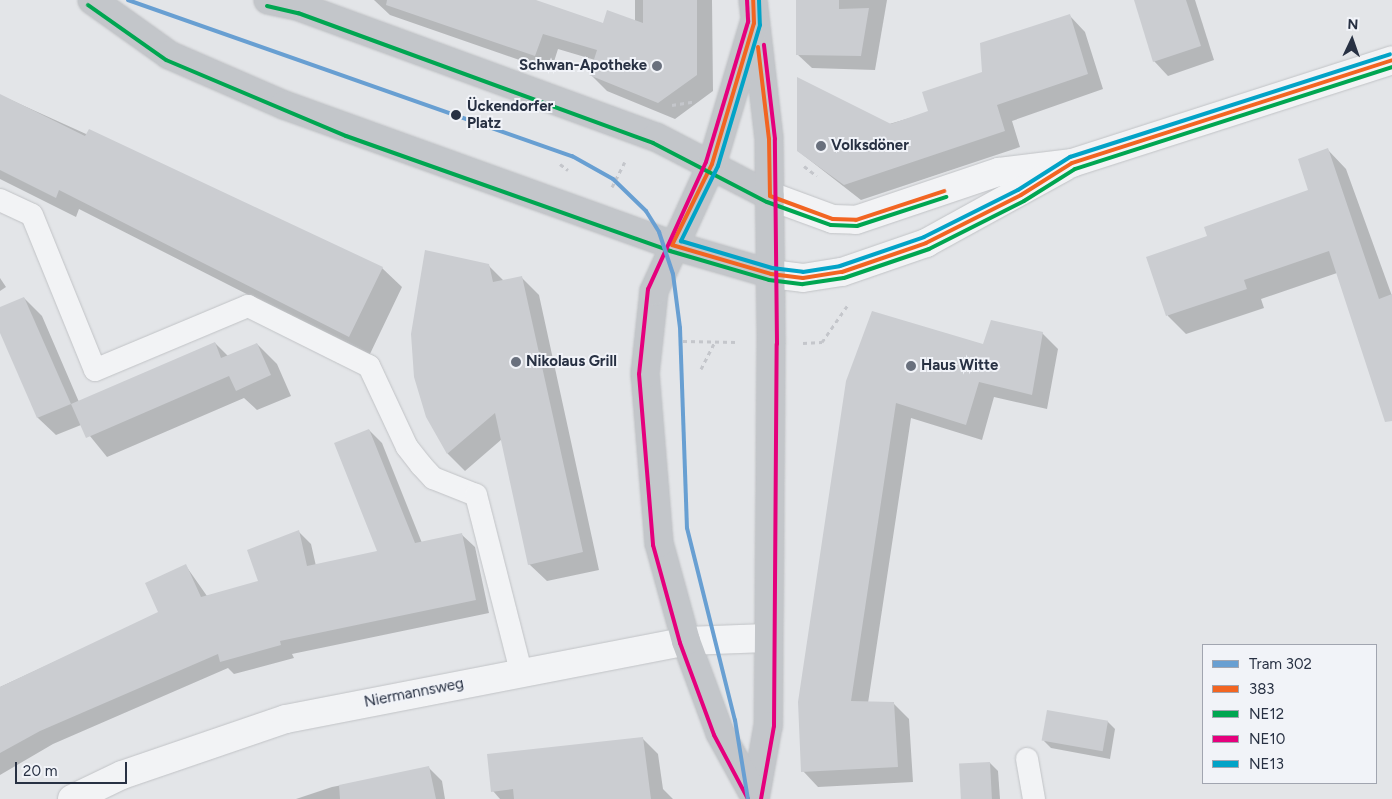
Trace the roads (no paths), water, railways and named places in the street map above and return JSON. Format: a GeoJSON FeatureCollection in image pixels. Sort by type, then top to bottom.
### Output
{"type":"FeatureCollection","features":[{"type":"Feature","properties":{"kind":"main road"},"geometry":{"type":"LineString","coordinates":[[92,0],[169,55],[284,105],[672,244],[771,274]]}},
{"type":"Feature","properties":{"kind":"main road"},"geometry":{"type":"LineString","coordinates":[[268,0],[551,98],[656,137],[712,164],[770,196]]}},
{"type":"Feature","properties":{"kind":"main road"},"geometry":{"type":"LineString","coordinates":[[754,12],[712,164],[672,244],[654,291],[645,374],[660,543],[686,641],[720,733],[754,797]]}},
{"type":"Feature","properties":{"kind":"main road"},"geometry":{"type":"LineString","coordinates":[[754,12],[769,139],[771,274],[767,638],[768,726],[754,797]]}},
{"type":"Feature","properties":{"kind":"street"},"geometry":{"type":"LineString","coordinates":[[770,196],[833,219],[856,220],[999,172],[1072,163],[1392,60]]}},
{"type":"Feature","properties":{"kind":"street"},"geometry":{"type":"LineString","coordinates":[[771,274],[803,278],[842,272],[926,243],[1021,195],[1072,163]]}},
{"type":"Feature","properties":{"kind":"street","name":"Niermannsweg"},"geometry":{"type":"LineString","coordinates":[[72,799],[122,775],[286,719],[686,641],[767,638]]}},
{"type":"Feature","properties":{"kind":"lane"},"geometry":{"type":"LineString","coordinates":[[0,200],[32,215],[95,370],[248,306],[369,366],[407,447],[422,466],[433,478],[476,495],[521,672]]}},
{"type":"Feature","properties":{"kind":"lane"},"geometry":{"type":"LineString","coordinates":[[1026,760],[1034,799]]}},
{"type":"Feature","properties":{"kind":"tram line","name":"302"},"geometry":{"type":"LineString","coordinates":[[128,0],[572,156],[613,179],[646,211],[659,232],[673,274],[680,328],[687,528],[735,720],[748,799]]}},
{"type":"Feature","properties":{"kind":"place","name":"Schwan-Apotheke"},"geometry":{"type":"Point","coordinates":[657,66]}},
{"type":"Feature","properties":{"kind":"place","name":"Ückendorfer Platz"},"geometry":{"type":"Point","coordinates":[456,115]}},
{"type":"Feature","properties":{"kind":"place","name":"Volksdöner"},"geometry":{"type":"Point","coordinates":[821,146]}},
{"type":"Feature","properties":{"kind":"place","name":"Nikolaus Grill"},"geometry":{"type":"Point","coordinates":[516,362]}},
{"type":"Feature","properties":{"kind":"place","name":"Haus Witte"},"geometry":{"type":"Point","coordinates":[911,366]}}]}
